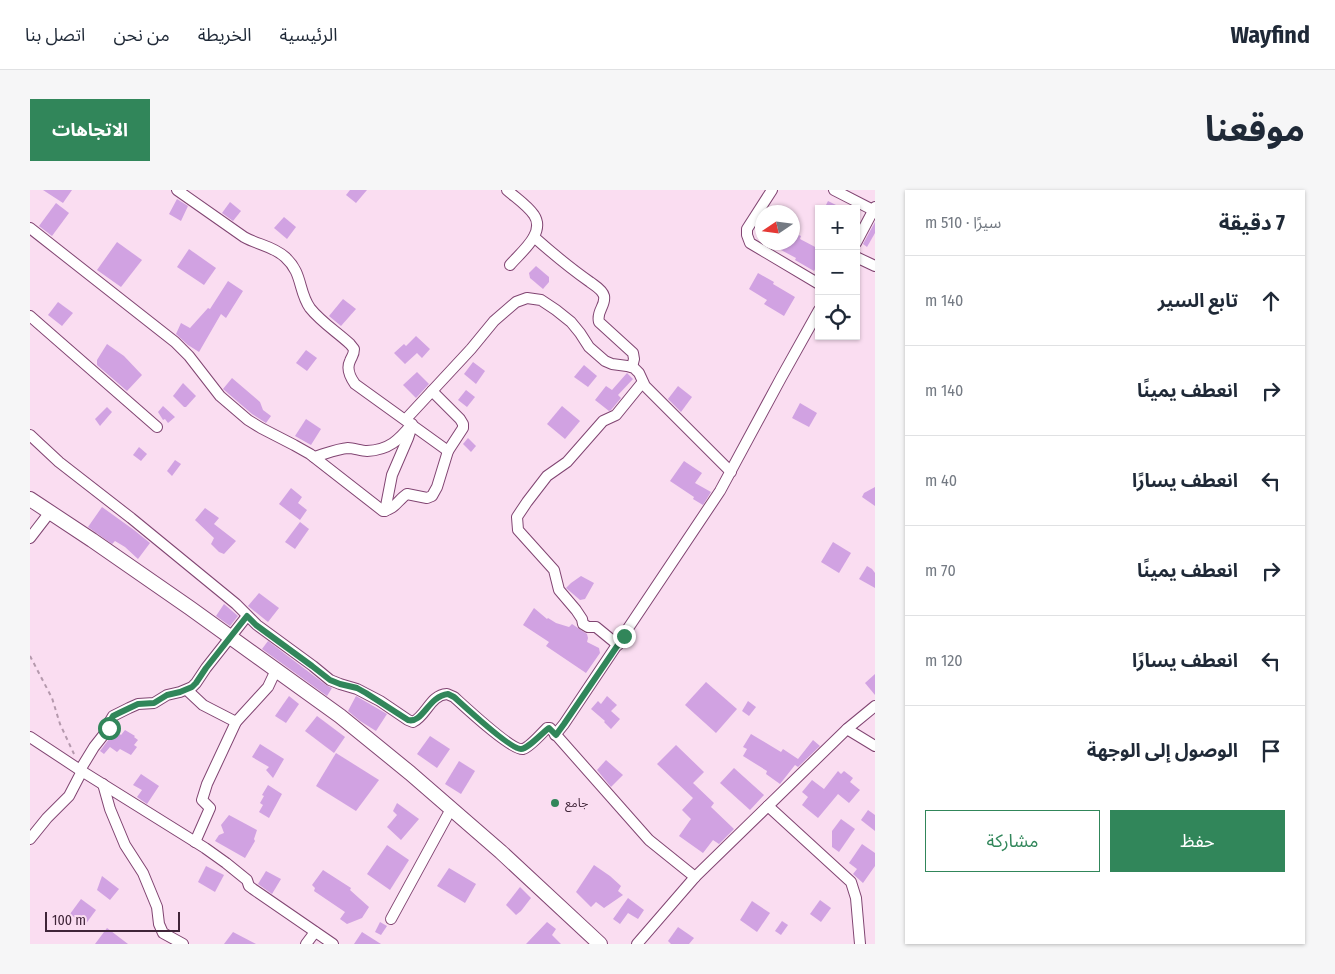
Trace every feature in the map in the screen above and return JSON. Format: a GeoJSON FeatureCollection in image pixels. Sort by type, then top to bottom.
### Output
{"type":"FeatureCollection","features":[{"type":"Feature","properties":{"kind":"street"},"geometry":{"type":"LineString","coordinates":[[178,190],[244,237],[270,247],[292,263],[310,307],[354,349],[348,371],[355,384],[409,421],[448,451]]}},
{"type":"Feature","properties":{"kind":"street"},"geometry":{"type":"LineString","coordinates":[[507,190],[530,210],[537,222],[537,230],[534,237],[510,265]]}},
{"type":"Feature","properties":{"kind":"street"},"geometry":{"type":"LineString","coordinates":[[772,190],[747,229],[746,235],[750,242],[815,282]]}},
{"type":"Feature","properties":{"kind":"street"},"geometry":{"type":"LineString","coordinates":[[834,190],[874,208],[860,235]]}},
{"type":"Feature","properties":{"kind":"street"},"geometry":{"type":"LineString","coordinates":[[30,228],[175,342],[189,356],[220,396],[248,420],[314,458],[383,512],[395,506],[407,494],[426,498],[432,496],[448,451],[463,428],[460,419],[432,391]]}},
{"type":"Feature","properties":{"kind":"street"},"geometry":{"type":"LineString","coordinates":[[534,237],[568,266],[601,290],[604,301],[599,314],[600,322],[633,353],[632,367]]}},
{"type":"Feature","properties":{"kind":"street"},"geometry":{"type":"LineString","coordinates":[[860,259],[875,266]]}},
{"type":"Feature","properties":{"kind":"street"},"geometry":{"type":"LineString","coordinates":[[314,458],[348,448],[366,451],[386,447],[401,438],[409,421],[432,391],[494,321],[516,302],[527,298],[546,302],[571,322],[597,356],[612,364],[632,367],[639,373],[642,383],[730,472]]}},
{"type":"Feature","properties":{"kind":"street"},"geometry":{"type":"LineString","coordinates":[[30,316],[157,427]]}},
{"type":"Feature","properties":{"kind":"street"},"geometry":{"type":"LineString","coordinates":[[556,735],[720,490],[815,317]]}},
{"type":"Feature","properties":{"kind":"street"},"geometry":{"type":"LineString","coordinates":[[618,645],[596,627],[588,627],[583,624],[576,610],[559,590],[554,570],[518,530],[517,517],[547,476],[567,462],[603,421],[616,415],[642,383]]}},
{"type":"Feature","properties":{"kind":"street"},"geometry":{"type":"LineString","coordinates":[[385,511],[392,475],[408,438],[409,421]]}},
{"type":"Feature","properties":{"kind":"street"},"geometry":{"type":"LineString","coordinates":[[30,436],[59,462],[236,604],[256,625],[330,680],[357,688],[413,722],[418,719],[437,696],[448,694],[516,748],[522,750],[549,728],[649,840],[696,877]]}},
{"type":"Feature","properties":{"kind":"street"},"geometry":{"type":"LineString","coordinates":[[30,499],[231,637],[340,716],[410,773],[501,852],[600,944]]}},
{"type":"Feature","properties":{"kind":"street"},"geometry":{"type":"LineString","coordinates":[[30,538],[50,512]]}},
{"type":"Feature","properties":{"kind":"street"},"geometry":{"type":"LineString","coordinates":[[30,839],[47,818],[69,796],[94,747],[109,728],[113,716],[138,704],[154,703],[167,695],[187,690],[196,683],[247,616]]}},
{"type":"Feature","properties":{"kind":"street"},"geometry":{"type":"LineString","coordinates":[[195,842],[210,808],[202,800],[207,784],[236,722],[268,687],[276,670]]}},
{"type":"Feature","properties":{"kind":"street"},"geometry":{"type":"LineString","coordinates":[[187,690],[203,705],[236,722]]}},
{"type":"Feature","properties":{"kind":"street"},"geometry":{"type":"LineString","coordinates":[[636,944],[696,877],[847,730],[875,706]]}},
{"type":"Feature","properties":{"kind":"street"},"geometry":{"type":"LineString","coordinates":[[847,730],[875,746]]}},
{"type":"Feature","properties":{"kind":"street"},"geometry":{"type":"LineString","coordinates":[[30,736],[226,863],[247,880],[250,886],[333,944]]}},
{"type":"Feature","properties":{"kind":"street"},"geometry":{"type":"LineString","coordinates":[[103,784],[110,809],[124,845],[143,874],[157,907],[159,924],[163,933],[183,944]]}},
{"type":"Feature","properties":{"kind":"street"},"geometry":{"type":"LineString","coordinates":[[768,806],[851,882],[856,898],[860,944]]}},
{"type":"Feature","properties":{"kind":"street"},"geometry":{"type":"LineString","coordinates":[[391,919],[451,809]]}},
{"type":"Feature","properties":{"kind":"street"},"geometry":{"type":"LineString","coordinates":[[306,944],[315,932]]}},
{"type":"Feature","properties":{"kind":"path"},"geometry":{"type":"LineString","coordinates":[[30,656],[52,698],[60,724],[82,771]]}},
{"type":"Feature","properties":{"kind":"building"},"geometry":{"type":"Polygon","coordinates":[[[43,190],[72,190],[63,203],[43,190]]]}},
{"type":"Feature","properties":{"kind":"building"},"geometry":{"type":"Polygon","coordinates":[[[350,190],[367,190],[356,203],[346,195],[350,190]]]}},
{"type":"Feature","properties":{"kind":"building"},"geometry":{"type":"Polygon","coordinates":[[[177,199],[188,206],[181,221],[169,214],[177,199]]]}},
{"type":"Feature","properties":{"kind":"building"},"geometry":{"type":"Polygon","coordinates":[[[828,201],[836,205],[826,205],[828,201]]]}},
{"type":"Feature","properties":{"kind":"building"},"geometry":{"type":"Polygon","coordinates":[[[230,202],[241,211],[233,221],[222,213],[230,202]]]}},
{"type":"Feature","properties":{"kind":"building"},"geometry":{"type":"Polygon","coordinates":[[[56,203],[69,213],[52,236],[39,226],[56,203]]]}},
{"type":"Feature","properties":{"kind":"building"},"geometry":{"type":"Polygon","coordinates":[[[284,217],[296,227],[287,239],[274,228],[284,217]]]}},
{"type":"Feature","properties":{"kind":"building"},"geometry":{"type":"Polygon","coordinates":[[[875,222],[875,233],[867,247],[863,244],[875,222]]]}},
{"type":"Feature","properties":{"kind":"building"},"geometry":{"type":"Polygon","coordinates":[[[800,239],[815,247],[814,271],[795,260],[796,258],[781,250],[800,250],[800,239]]]}},
{"type":"Feature","properties":{"kind":"building"},"geometry":{"type":"Polygon","coordinates":[[[117,242],[142,260],[121,287],[97,270],[117,242]]]}},
{"type":"Feature","properties":{"kind":"building"},"geometry":{"type":"Polygon","coordinates":[[[189,249],[216,268],[204,285],[177,267],[189,249]]]}},
{"type":"Feature","properties":{"kind":"building"},"geometry":{"type":"Polygon","coordinates":[[[536,266],[549,277],[549,282],[543,289],[530,278],[529,273],[536,266]]]}},
{"type":"Feature","properties":{"kind":"building"},"geometry":{"type":"Polygon","coordinates":[[[758,273],[795,297],[784,316],[764,304],[767,300],[749,289],[758,273]]]}},
{"type":"Feature","properties":{"kind":"building"},"geometry":{"type":"Polygon","coordinates":[[[228,281],[243,291],[226,318],[221,314],[199,352],[176,334],[181,323],[190,328],[208,308],[210,309],[228,281]]]}},
{"type":"Feature","properties":{"kind":"building"},"geometry":{"type":"Polygon","coordinates":[[[343,299],[356,309],[341,326],[329,316],[343,299]]]}},
{"type":"Feature","properties":{"kind":"building"},"geometry":{"type":"Polygon","coordinates":[[[58,302],[73,313],[62,326],[48,315],[58,302]]]}},
{"type":"Feature","properties":{"kind":"building"},"geometry":{"type":"Polygon","coordinates":[[[416,336],[430,349],[422,358],[417,353],[405,364],[394,353],[404,344],[406,346],[416,336]]]}},
{"type":"Feature","properties":{"kind":"building"},"geometry":{"type":"Polygon","coordinates":[[[107,344],[124,356],[142,375],[127,391],[97,365],[97,360],[107,344]]]}},
{"type":"Feature","properties":{"kind":"building"},"geometry":{"type":"Polygon","coordinates":[[[306,350],[317,358],[307,371],[296,363],[306,350]]]}},
{"type":"Feature","properties":{"kind":"building"},"geometry":{"type":"Polygon","coordinates":[[[473,362],[485,371],[476,384],[464,374],[473,362]]]}},
{"type":"Feature","properties":{"kind":"building"},"geometry":{"type":"Polygon","coordinates":[[[584,365],[597,376],[588,387],[574,377],[584,365]]]}},
{"type":"Feature","properties":{"kind":"building"},"geometry":{"type":"Polygon","coordinates":[[[417,372],[429,384],[416,398],[403,385],[417,372]]]}},
{"type":"Feature","properties":{"kind":"building"},"geometry":{"type":"Polygon","coordinates":[[[627,373],[633,379],[618,395],[621,398],[609,411],[595,400],[606,386],[612,390],[627,373]]]}},
{"type":"Feature","properties":{"kind":"building"},"geometry":{"type":"Polygon","coordinates":[[[232,378],[260,402],[263,410],[271,416],[266,423],[252,414],[223,389],[232,378]]]}},
{"type":"Feature","properties":{"kind":"building"},"geometry":{"type":"Polygon","coordinates":[[[183,383],[196,396],[186,407],[173,396],[183,383]]]}},
{"type":"Feature","properties":{"kind":"building"},"geometry":{"type":"Polygon","coordinates":[[[678,386],[692,397],[681,412],[668,399],[678,386]]]}},
{"type":"Feature","properties":{"kind":"building"},"geometry":{"type":"Polygon","coordinates":[[[466,390],[475,397],[467,407],[458,400],[466,390]]]}},
{"type":"Feature","properties":{"kind":"building"},"geometry":{"type":"Polygon","coordinates":[[[800,403],[817,413],[809,427],[792,418],[800,403]]]}},
{"type":"Feature","properties":{"kind":"building"},"geometry":{"type":"Polygon","coordinates":[[[163,406],[175,417],[168,423],[165,419],[163,420],[158,412],[163,406]]]}},
{"type":"Feature","properties":{"kind":"building"},"geometry":{"type":"Polygon","coordinates":[[[562,406],[580,421],[565,439],[547,424],[562,406]]]}},
{"type":"Feature","properties":{"kind":"building"},"geometry":{"type":"Polygon","coordinates":[[[107,407],[112,412],[100,426],[95,419],[107,407]]]}},
{"type":"Feature","properties":{"kind":"building"},"geometry":{"type":"Polygon","coordinates":[[[306,419],[321,429],[311,445],[295,436],[306,419]]]}},
{"type":"Feature","properties":{"kind":"building"},"geometry":{"type":"Polygon","coordinates":[[[468,438],[476,446],[471,452],[463,444],[468,438]]]}},
{"type":"Feature","properties":{"kind":"building"},"geometry":{"type":"Polygon","coordinates":[[[139,447],[147,454],[141,461],[133,455],[139,447]]]}},
{"type":"Feature","properties":{"kind":"building"},"geometry":{"type":"Polygon","coordinates":[[[175,460],[181,464],[172,476],[167,471],[175,460]]]}},
{"type":"Feature","properties":{"kind":"building"},"geometry":{"type":"Polygon","coordinates":[[[684,461],[702,473],[695,483],[711,492],[703,505],[670,481],[684,461]]]}},
{"type":"Feature","properties":{"kind":"building"},"geometry":{"type":"Polygon","coordinates":[[[875,487],[875,506],[862,497],[864,493],[875,487]]]}},
{"type":"Feature","properties":{"kind":"building"},"geometry":{"type":"Polygon","coordinates":[[[291,488],[302,497],[298,503],[307,510],[300,520],[279,504],[291,488]]]}},
{"type":"Feature","properties":{"kind":"building"},"geometry":{"type":"Polygon","coordinates":[[[102,507],[150,543],[138,559],[125,547],[115,541],[112,544],[88,527],[102,507]]]}},
{"type":"Feature","properties":{"kind":"building"},"geometry":{"type":"Polygon","coordinates":[[[205,508],[219,518],[214,524],[236,541],[224,554],[211,544],[214,538],[195,520],[205,508]]]}},
{"type":"Feature","properties":{"kind":"building"},"geometry":{"type":"Polygon","coordinates":[[[300,522],[309,529],[295,549],[285,542],[300,522]]]}},
{"type":"Feature","properties":{"kind":"building"},"geometry":{"type":"Polygon","coordinates":[[[833,542],[851,553],[839,573],[821,562],[833,542]]]}},
{"type":"Feature","properties":{"kind":"building"},"geometry":{"type":"Polygon","coordinates":[[[867,566],[875,573],[875,588],[859,579],[867,566]]]}},
{"type":"Feature","properties":{"kind":"building"},"geometry":{"type":"Polygon","coordinates":[[[581,576],[594,583],[585,599],[580,600],[566,588],[581,576]]]}},
{"type":"Feature","properties":{"kind":"building"},"geometry":{"type":"Polygon","coordinates":[[[259,593],[279,608],[268,622],[248,606],[259,593]]]}},
{"type":"Feature","properties":{"kind":"building"},"geometry":{"type":"Polygon","coordinates":[[[224,604],[238,616],[230,626],[216,616],[224,604]]]}},
{"type":"Feature","properties":{"kind":"building"},"geometry":{"type":"Polygon","coordinates":[[[534,608],[547,619],[556,623],[569,627],[572,624],[587,634],[587,642],[599,648],[600,653],[586,673],[546,646],[549,642],[523,625],[534,608]]]}},
{"type":"Feature","properties":{"kind":"building"},"geometry":{"type":"Polygon","coordinates":[[[268,641],[332,688],[327,696],[262,649],[268,641]]]}},
{"type":"Feature","properties":{"kind":"building"},"geometry":{"type":"Polygon","coordinates":[[[875,674],[875,695],[865,683],[875,674]]]}},
{"type":"Feature","properties":{"kind":"building"},"geometry":{"type":"Polygon","coordinates":[[[706,682],[737,709],[716,733],[685,705],[706,682]]]}},
{"type":"Feature","properties":{"kind":"building"},"geometry":{"type":"Polygon","coordinates":[[[289,696],[299,704],[286,723],[275,716],[289,696]]]}},
{"type":"Feature","properties":{"kind":"building"},"geometry":{"type":"Polygon","coordinates":[[[356,696],[387,714],[376,731],[348,711],[356,696]]]}},
{"type":"Feature","properties":{"kind":"building"},"geometry":{"type":"Polygon","coordinates":[[[607,696],[617,705],[611,711],[620,719],[611,729],[591,709],[598,701],[601,704],[607,696]]]}},
{"type":"Feature","properties":{"kind":"building"},"geometry":{"type":"Polygon","coordinates":[[[748,701],[756,707],[749,716],[742,711],[748,701]]]}},
{"type":"Feature","properties":{"kind":"building"},"geometry":{"type":"Polygon","coordinates":[[[317,716],[345,737],[334,753],[305,731],[317,716]]]}},
{"type":"Feature","properties":{"kind":"building"},"geometry":{"type":"Polygon","coordinates":[[[125,730],[138,740],[134,745],[137,747],[131,755],[120,749],[117,752],[110,747],[104,754],[100,751],[115,731],[121,735],[125,730]]]}},
{"type":"Feature","properties":{"kind":"building"},"geometry":{"type":"Polygon","coordinates":[[[751,734],[781,752],[783,749],[798,759],[813,740],[820,746],[798,767],[795,765],[780,784],[766,774],[767,771],[743,756],[747,749],[743,747],[751,734]]]}},
{"type":"Feature","properties":{"kind":"building"},"geometry":{"type":"Polygon","coordinates":[[[430,736],[450,749],[437,768],[417,754],[430,736]]]}},
{"type":"Feature","properties":{"kind":"building"},"geometry":{"type":"Polygon","coordinates":[[[260,744],[284,759],[273,778],[266,770],[269,767],[252,757],[260,744]]]}},
{"type":"Feature","properties":{"kind":"building"},"geometry":{"type":"Polygon","coordinates":[[[676,745],[704,772],[693,783],[714,803],[711,807],[734,829],[719,844],[713,840],[703,853],[679,836],[691,819],[682,810],[693,798],[657,764],[676,745]]]}},
{"type":"Feature","properties":{"kind":"building"},"geometry":{"type":"Polygon","coordinates":[[[336,753],[379,780],[356,811],[316,786],[336,753]]]}},
{"type":"Feature","properties":{"kind":"building"},"geometry":{"type":"Polygon","coordinates":[[[606,760],[623,775],[611,787],[597,770],[606,760]]]}},
{"type":"Feature","properties":{"kind":"building"},"geometry":{"type":"Polygon","coordinates":[[[459,761],[475,771],[461,794],[445,784],[459,761]]]}},
{"type":"Feature","properties":{"kind":"building"},"geometry":{"type":"Polygon","coordinates":[[[734,768],[764,795],[750,810],[720,783],[734,768]]]}},
{"type":"Feature","properties":{"kind":"building"},"geometry":{"type":"Polygon","coordinates":[[[838,771],[841,774],[844,771],[853,778],[850,782],[860,790],[849,803],[838,794],[818,818],[802,805],[808,797],[802,792],[812,780],[824,789],[838,771]]]}},
{"type":"Feature","properties":{"kind":"building"},"geometry":{"type":"Polygon","coordinates":[[[141,774],[159,786],[147,804],[137,797],[142,790],[133,785],[141,774]]]}},
{"type":"Feature","properties":{"kind":"building"},"geometry":{"type":"Polygon","coordinates":[[[268,785],[282,794],[269,818],[259,812],[263,805],[260,803],[264,796],[262,795],[268,785]]]}},
{"type":"Feature","properties":{"kind":"building"},"geometry":{"type":"Polygon","coordinates":[[[397,803],[419,819],[401,840],[387,827],[397,815],[393,811],[397,803]]]}},
{"type":"Feature","properties":{"kind":"building"},"geometry":{"type":"Polygon","coordinates":[[[868,810],[875,815],[875,831],[861,820],[868,810]]]}},
{"type":"Feature","properties":{"kind":"building"},"geometry":{"type":"Polygon","coordinates":[[[229,815],[257,830],[255,841],[245,858],[215,841],[219,835],[224,833],[221,825],[229,815]]]}},
{"type":"Feature","properties":{"kind":"building"},"geometry":{"type":"Polygon","coordinates":[[[841,819],[855,829],[839,852],[832,847],[832,831],[841,819]]]}},
{"type":"Feature","properties":{"kind":"building"},"geometry":{"type":"Polygon","coordinates":[[[862,844],[875,853],[875,866],[863,883],[853,874],[857,869],[849,863],[862,844]]]}},
{"type":"Feature","properties":{"kind":"building"},"geometry":{"type":"Polygon","coordinates":[[[387,845],[409,860],[390,890],[367,874],[387,845]]]}},
{"type":"Feature","properties":{"kind":"building"},"geometry":{"type":"Polygon","coordinates":[[[594,865],[621,886],[618,891],[623,895],[604,908],[596,902],[591,907],[576,892],[594,865]]]}},
{"type":"Feature","properties":{"kind":"building"},"geometry":{"type":"Polygon","coordinates":[[[206,866],[224,875],[215,892],[198,882],[206,866]]]}},
{"type":"Feature","properties":{"kind":"building"},"geometry":{"type":"Polygon","coordinates":[[[449,868],[476,884],[465,903],[437,886],[449,868]]]}},
{"type":"Feature","properties":{"kind":"building"},"geometry":{"type":"Polygon","coordinates":[[[323,870],[351,888],[350,890],[369,907],[362,918],[347,924],[340,919],[345,912],[314,891],[315,888],[312,885],[323,870]]]}},
{"type":"Feature","properties":{"kind":"building"},"geometry":{"type":"Polygon","coordinates":[[[266,871],[281,879],[272,894],[258,884],[266,871]]]}},
{"type":"Feature","properties":{"kind":"building"},"geometry":{"type":"Polygon","coordinates":[[[102,876],[119,889],[110,900],[97,890],[102,876]]]}},
{"type":"Feature","properties":{"kind":"building"},"geometry":{"type":"Polygon","coordinates":[[[520,887],[531,898],[516,915],[506,905],[520,887]]]}},
{"type":"Feature","properties":{"kind":"building"},"geometry":{"type":"Polygon","coordinates":[[[628,898],[644,910],[638,919],[628,913],[620,924],[613,919],[628,898]]]}},
{"type":"Feature","properties":{"kind":"building"},"geometry":{"type":"Polygon","coordinates":[[[81,899],[96,910],[85,925],[70,914],[81,899]]]}},
{"type":"Feature","properties":{"kind":"building"},"geometry":{"type":"Polygon","coordinates":[[[820,900],[831,908],[821,922],[810,914],[820,900]]]}},
{"type":"Feature","properties":{"kind":"building"},"geometry":{"type":"Polygon","coordinates":[[[752,901],[770,913],[757,932],[740,920],[752,901]]]}},
{"type":"Feature","properties":{"kind":"building"},"geometry":{"type":"Polygon","coordinates":[[[782,921],[788,925],[781,935],[775,931],[782,921]]]}},
{"type":"Feature","properties":{"kind":"building"},"geometry":{"type":"Polygon","coordinates":[[[380,922],[387,926],[381,935],[375,932],[380,922]]]}},
{"type":"Feature","properties":{"kind":"building"},"geometry":{"type":"Polygon","coordinates":[[[547,922],[556,929],[552,935],[561,944],[526,944],[547,922]]]}},
{"type":"Feature","properties":{"kind":"building"},"geometry":{"type":"Polygon","coordinates":[[[678,927],[694,938],[689,944],[671,944],[668,941],[678,927]]]}},
{"type":"Feature","properties":{"kind":"building"},"geometry":{"type":"Polygon","coordinates":[[[107,928],[128,944],[95,944],[107,928]]]}},
{"type":"Feature","properties":{"kind":"building"},"geometry":{"type":"Polygon","coordinates":[[[233,932],[256,944],[224,944],[233,932]]]}},
{"type":"Feature","properties":{"kind":"building"},"geometry":{"type":"Polygon","coordinates":[[[362,932],[381,944],[354,944],[362,932]]]}},
{"type":"Feature","properties":{"kind":"place","name":"جامع"},"geometry":{"type":"Point","coordinates":[555,803]}},
{"type":"Feature","properties":{"kind":"route"},"geometry":{"type":"LineString","coordinates":[[109,728],[113,716],[129,708],[138,704],[154,703],[167,695],[192,687],[247,616],[256,625],[334,683],[357,688],[408,720],[413,722],[418,719],[437,696],[448,694],[504,740],[522,750],[549,728],[556,735],[624,636]]}}]}
